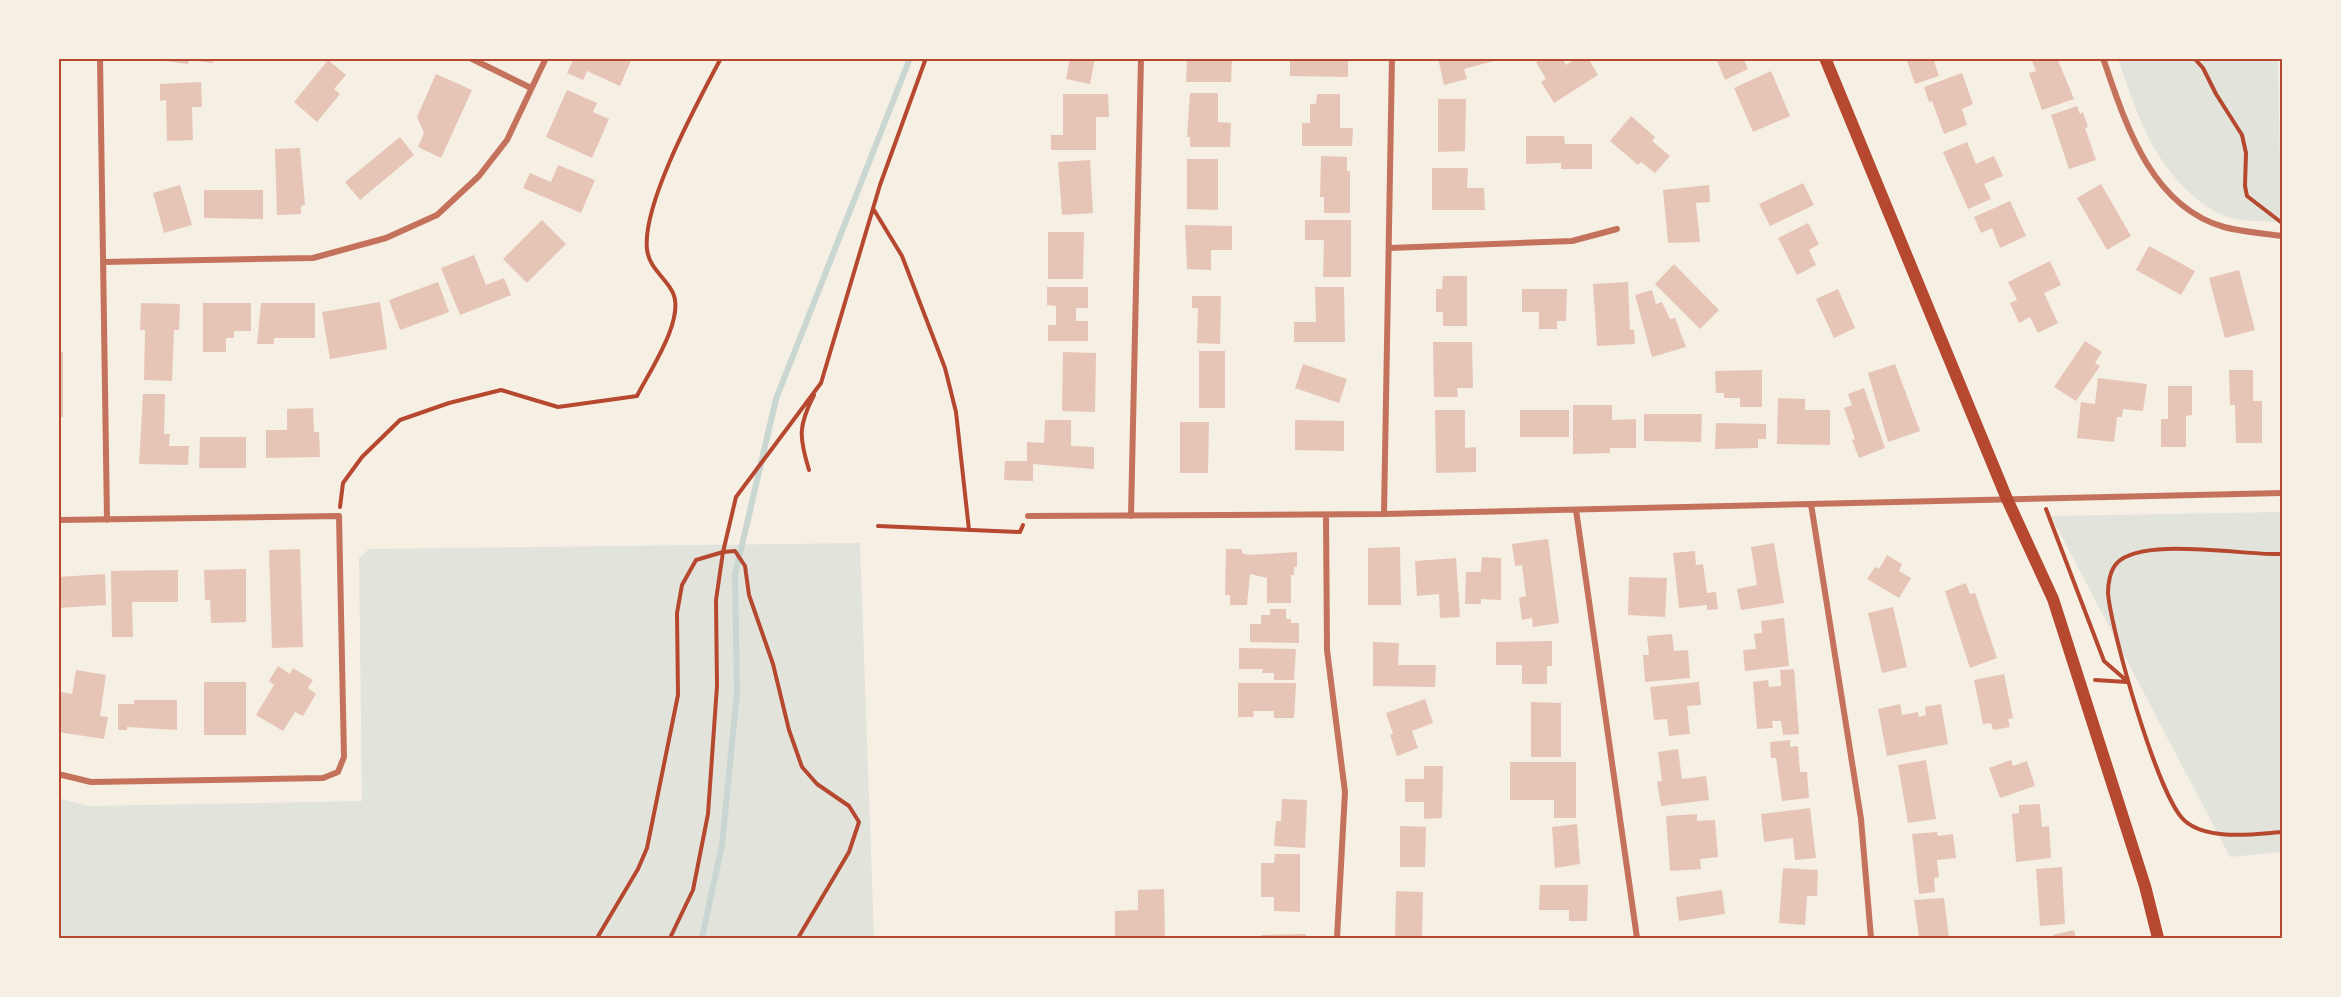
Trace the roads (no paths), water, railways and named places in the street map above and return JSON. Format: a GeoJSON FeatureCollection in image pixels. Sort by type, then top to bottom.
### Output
{"type":"FeatureCollection","features":[{"type":"Feature","properties":{"kind":"main road"},"geometry":{"type":"LineString","coordinates":[[1825,58],[2007,499],[2052,599],[2145,886],[2158,939]]}},
{"type":"Feature","properties":{"kind":"street"},"geometry":{"type":"LineString","coordinates":[[100,58],[107,520]]}},
{"type":"Feature","properties":{"kind":"street"},"geometry":{"type":"LineString","coordinates":[[470,58],[531,88]]}},
{"type":"Feature","properties":{"kind":"street"},"geometry":{"type":"LineString","coordinates":[[103,262],[313,258],[386,238],[437,215],[479,176],[507,140],[546,58]]}},
{"type":"Feature","properties":{"kind":"street"},"geometry":{"type":"LineString","coordinates":[[1131,516],[1141,58]]}},
{"type":"Feature","properties":{"kind":"street"},"geometry":{"type":"LineString","coordinates":[[1384,514],[1392,58]]}},
{"type":"Feature","properties":{"kind":"street"},"geometry":{"type":"LineString","coordinates":[[2103,58],[2125,122],[2139,150],[2153,173],[2185,208],[2224,227],[2283,236]]}},
{"type":"Feature","properties":{"kind":"street"},"geometry":{"type":"LineString","coordinates":[[1390,248],[1572,242],[1617,229]]}},
{"type":"Feature","properties":{"kind":"street"},"geometry":{"type":"LineString","coordinates":[[1028,516],[1384,514],[2283,494]]}},
{"type":"Feature","properties":{"kind":"street"},"geometry":{"type":"LineString","coordinates":[[1810,504],[1861,819],[1871,939]]}},
{"type":"Feature","properties":{"kind":"street"},"geometry":{"type":"LineString","coordinates":[[1576,510],[1637,939]]}},
{"type":"Feature","properties":{"kind":"street"},"geometry":{"type":"LineString","coordinates":[[1326,515],[1327,650],[1345,792],[1337,939]]}},
{"type":"Feature","properties":{"kind":"street"},"geometry":{"type":"LineString","coordinates":[[58,520],[339,516],[344,757],[338,772],[323,778],[91,782],[58,774]]}},
{"type":"Feature","properties":{"kind":"waterway"},"geometry":{"type":"LineString","coordinates":[[702,938],[722,845],[737,693],[735,575],[776,399],[910,58]]}}]}
